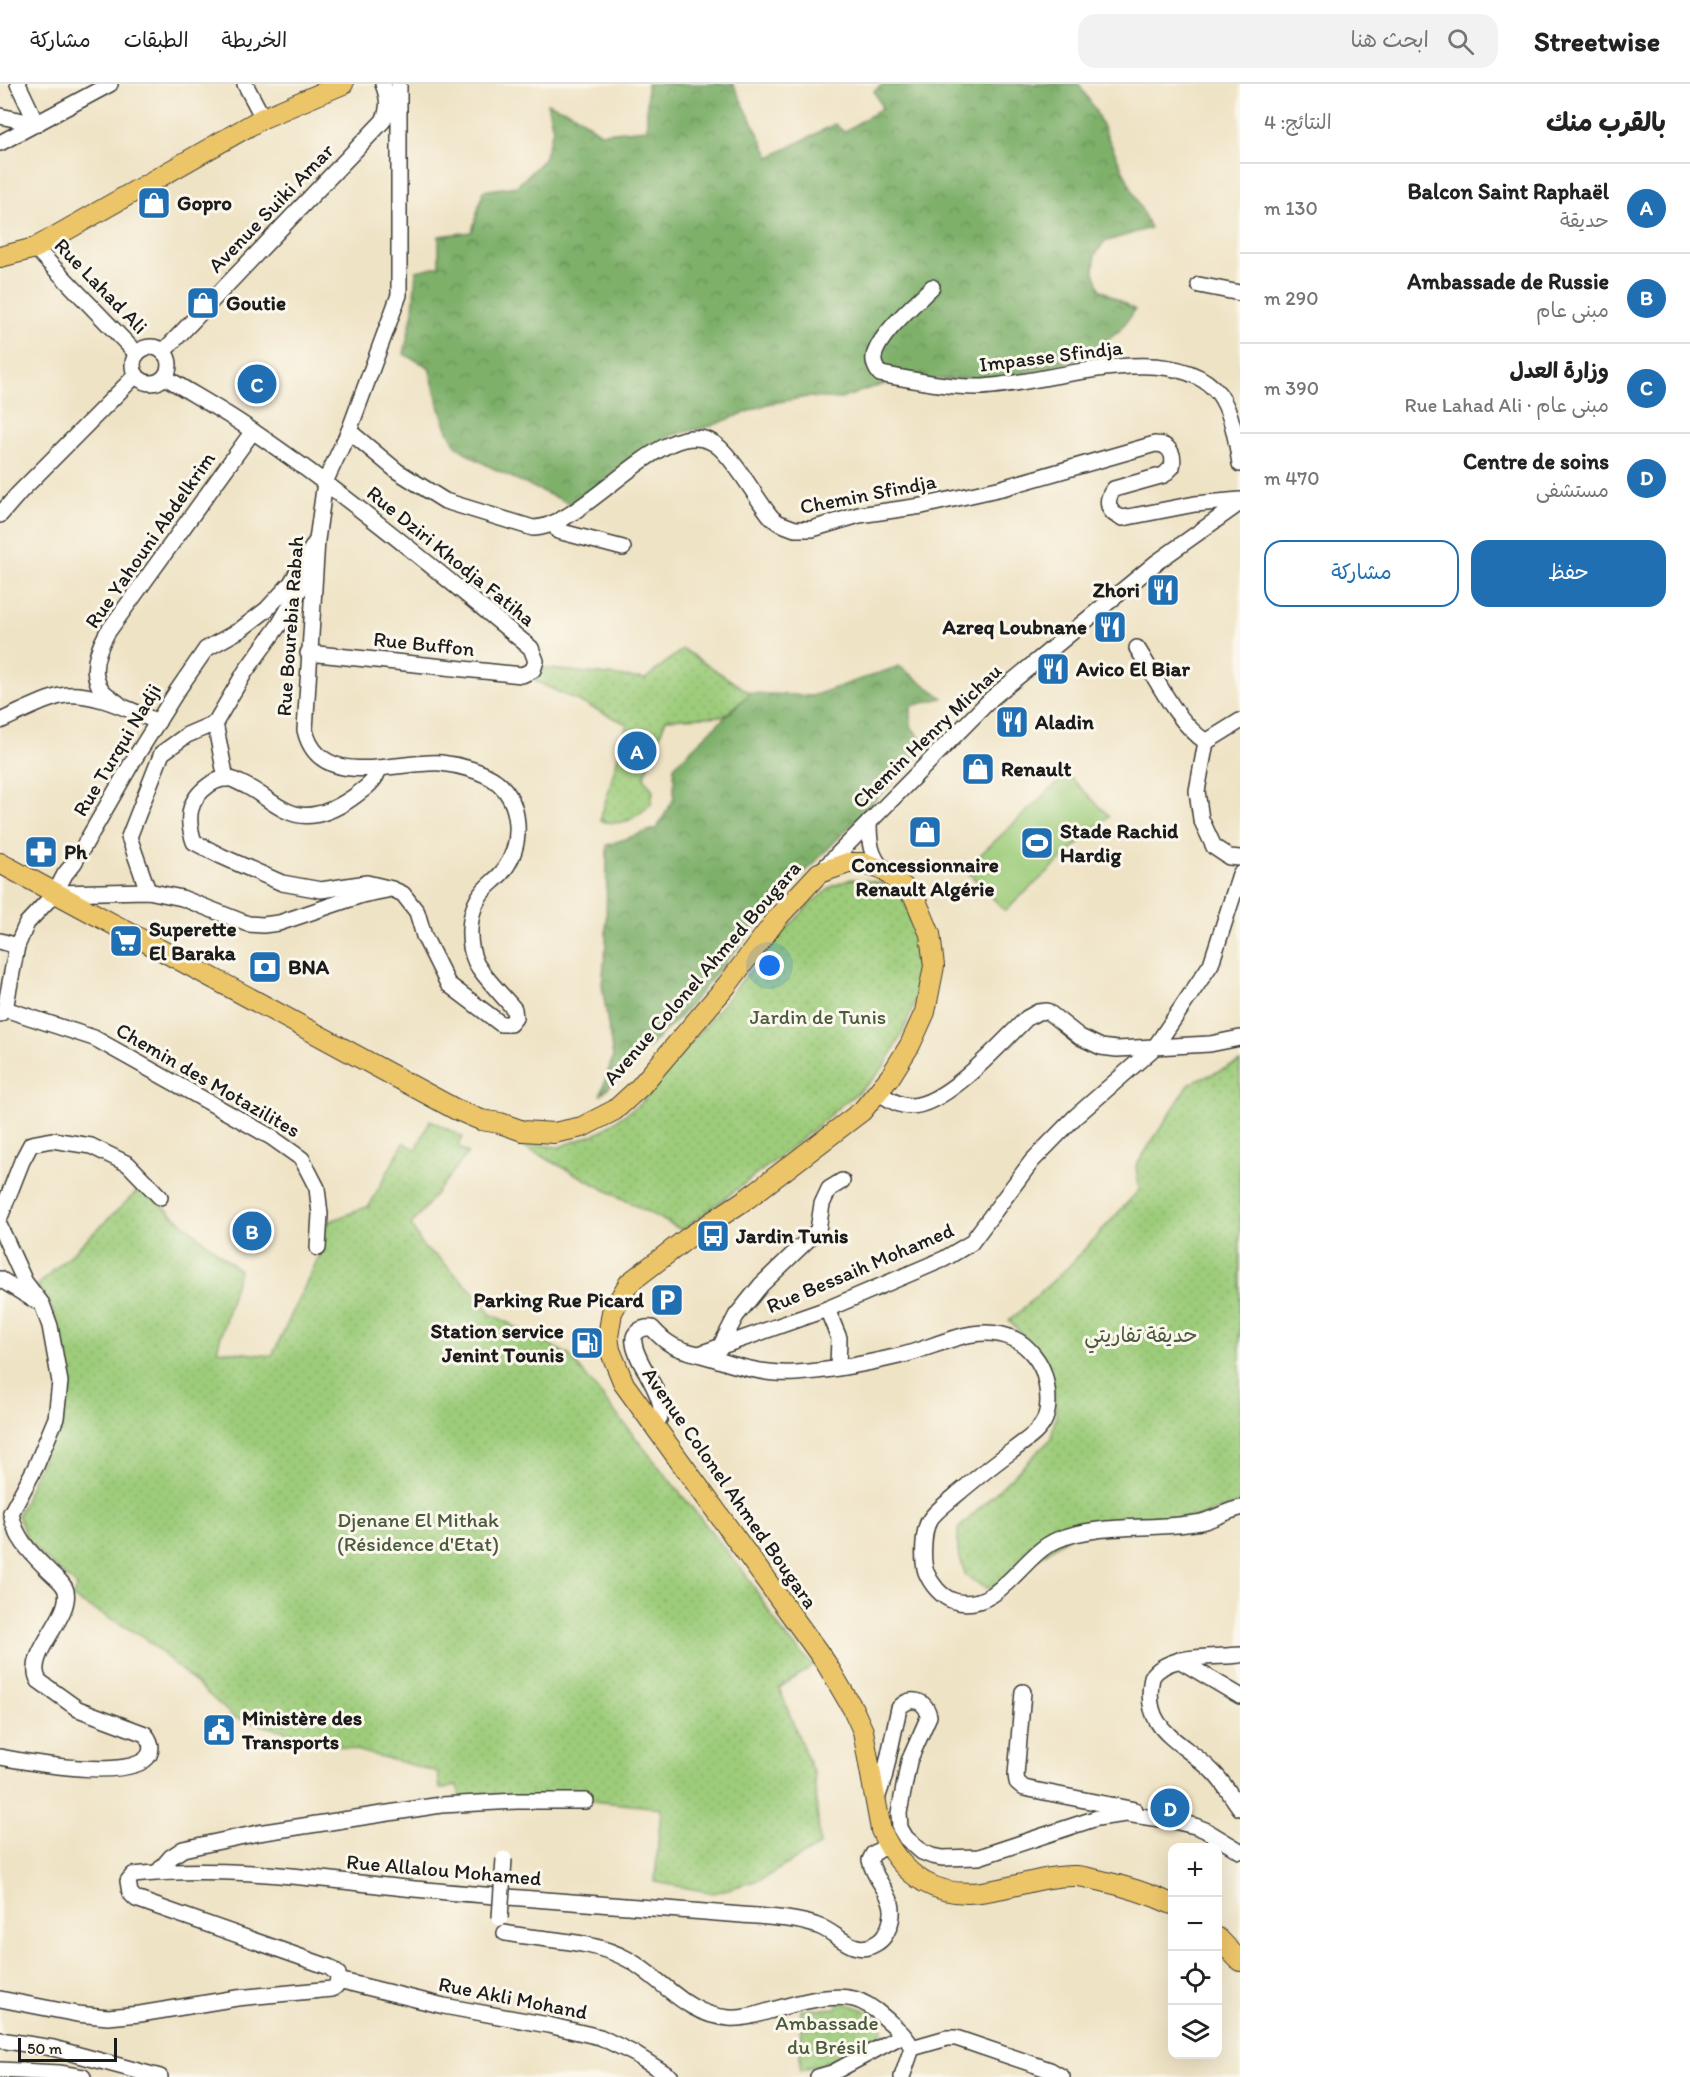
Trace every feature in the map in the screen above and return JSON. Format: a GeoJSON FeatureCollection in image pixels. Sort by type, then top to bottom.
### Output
{"type":"FeatureCollection","features":[{"type":"Feature","properties":{"kind":"main road"},"geometry":{"type":"LineString","coordinates":[[0,257],[35,248],[263,118],[343,84]]}},
{"type":"Feature","properties":{"kind":"main road","name":"Avenue Colonel Ahmed Bougara"},"geometry":{"type":"LineString","coordinates":[[0,863],[455,1109],[481,1120],[500,1123],[523,1131],[554,1133],[582,1127],[615,1110],[640,1088],[727,985],[779,916],[819,873],[848,863],[863,863],[884,870],[914,896],[930,934],[934,966],[925,1011],[910,1045],[890,1077],[862,1112],[748,1198],[689,1237],[629,1283],[612,1311],[608,1337],[610,1350],[624,1384],[841,1686],[863,1731],[881,1830],[887,1845],[900,1862],[916,1877],[933,1887],[952,1893],[975,1893],[1037,1880],[1077,1876],[1136,1888],[1168,1902]]}},
{"type":"Feature","properties":{"kind":"main road"},"geometry":{"type":"LineString","coordinates":[[1222,1942],[1240,1961]]}},
{"type":"Feature","properties":{"kind":"street"},"geometry":{"type":"LineString","coordinates":[[18,84],[37,124]]}},
{"type":"Feature","properties":{"kind":"street"},"geometry":{"type":"LineString","coordinates":[[0,143],[110,84]]}},
{"type":"Feature","properties":{"kind":"street"},"geometry":{"type":"LineString","coordinates":[[245,84],[263,118]]}},
{"type":"Feature","properties":{"kind":"street"},"geometry":{"type":"LineString","coordinates":[[383,84],[392,111]]}},
{"type":"Feature","properties":{"kind":"street","name":"Rue Bourebia Rabah"},"geometry":{"type":"LineString","coordinates":[[392,889],[411,902],[417,912],[424,936],[448,984],[501,1024],[512,1022],[516,1016],[514,1009],[477,964],[471,947],[470,930],[472,912],[479,896],[505,869],[512,853],[517,817],[513,805],[498,783],[487,775],[441,763],[362,769],[333,764],[317,755],[311,747],[305,730],[315,562],[325,482],[349,431],[399,295],[392,111],[399,84]]}},
{"type":"Feature","properties":{"kind":"street","name":"Avenue Suiki Amar"},"geometry":{"type":"LineString","coordinates":[[163,352],[392,111]]}},
{"type":"Feature","properties":{"kind":"street"},"geometry":{"type":"LineString","coordinates":[[0,116],[37,124]]}},
{"type":"Feature","properties":{"kind":"street","name":"Rue Lahad Ali"},"geometry":{"type":"LineString","coordinates":[[35,248],[137,354]]}},
{"type":"Feature","properties":{"kind":"street"},"geometry":{"type":"LineString","coordinates":[[1199,285],[1240,293]]}},
{"type":"Feature","properties":{"kind":"street","name":"Impasse Sfindja"},"geometry":{"type":"LineString","coordinates":[[932,287],[892,326],[876,352],[874,364],[880,374],[980,387],[1120,367],[1168,367],[1183,370],[1209,384],[1227,407],[1240,464]]}},
{"type":"Feature","properties":{"kind":"street"},"geometry":{"type":"LineString","coordinates":[[146,347],[163,352],[169,361],[168,372],[161,380],[144,382],[136,375],[133,364],[137,354],[146,347]]}},
{"type":"Feature","properties":{"kind":"street"},"geometry":{"type":"LineString","coordinates":[[0,515],[136,375]]}},
{"type":"Feature","properties":{"kind":"street"},"geometry":{"type":"LineString","coordinates":[[165,376],[253,431],[325,482]]}},
{"type":"Feature","properties":{"kind":"street","name":"Rue Yahouni Abdelkrim"},"geometry":{"type":"LineString","coordinates":[[120,705],[101,689],[95,669],[97,651],[107,633],[253,431]]}},
{"type":"Feature","properties":{"kind":"street","name":"Chemin Sfindja"},"geometry":{"type":"LineString","coordinates":[[349,431],[397,471],[445,501],[527,527],[545,527],[555,524],[660,448],[675,441],[695,437],[719,447],[742,474],[772,518],[795,529],[812,529],[860,515],[922,506],[1002,488],[1155,444],[1163,445],[1171,452],[1172,467],[1164,475],[1114,489],[1109,495],[1108,503],[1110,510],[1116,516],[1123,518],[1195,504],[1240,502]]}},
{"type":"Feature","properties":{"kind":"street","name":"Rue Dziri Khodja Fatiha"},"geometry":{"type":"LineString","coordinates":[[325,482],[531,648],[536,662],[533,670]]}},
{"type":"Feature","properties":{"kind":"street","name":"Chemin Henry Michau"},"geometry":{"type":"LineString","coordinates":[[819,873],[992,698],[1157,562],[1240,502]]}},
{"type":"Feature","properties":{"kind":"street"},"geometry":{"type":"LineString","coordinates":[[555,524],[558,531],[623,548]]}},
{"type":"Feature","properties":{"kind":"street","name":"Rue Turqui Nadji"},"geometry":{"type":"LineString","coordinates":[[2,1011],[17,946],[27,923],[55,893],[177,691],[206,649],[240,630],[266,610],[291,583],[317,540]]}},
{"type":"Feature","properties":{"kind":"street"},"geometry":{"type":"LineString","coordinates":[[148,891],[129,837],[162,753],[187,735],[215,723],[245,672],[279,625],[315,562]]}},
{"type":"Feature","properties":{"kind":"street"},"geometry":{"type":"LineString","coordinates":[[1137,648],[1177,712],[1196,735],[1206,742]]}},
{"type":"Feature","properties":{"kind":"street","name":"Rue Buffon"},"geometry":{"type":"LineString","coordinates":[[308,653],[522,675],[533,670]]}},
{"type":"Feature","properties":{"kind":"street"},"geometry":{"type":"LineString","coordinates":[[0,721],[61,696],[76,695],[120,705],[158,722]]}},
{"type":"Feature","properties":{"kind":"street"},"geometry":{"type":"LineString","coordinates":[[1240,721],[1206,742],[1197,791],[1201,819],[1214,847],[1229,857],[1240,858]]}},
{"type":"Feature","properties":{"kind":"street"},"geometry":{"type":"LineString","coordinates":[[215,723],[226,779]]}},
{"type":"Feature","properties":{"kind":"street"},"geometry":{"type":"LineString","coordinates":[[379,768],[372,782],[350,799],[319,815],[308,816],[287,812],[237,781],[226,779],[215,781],[198,793],[193,802],[189,822],[194,842],[282,883],[321,890],[367,883],[392,889]]}},
{"type":"Feature","properties":{"kind":"street"},"geometry":{"type":"LineString","coordinates":[[869,822],[871,850],[874,858],[884,870]]}},
{"type":"Feature","properties":{"kind":"street","name":"Rue Bessaih Mohamed"},"geometry":{"type":"LineString","coordinates":[[699,1354],[719,1349],[827,1309],[944,1259],[971,1243],[1032,1161],[1075,1117],[1155,1047],[1211,964],[1240,874]]}},
{"type":"Feature","properties":{"kind":"street"},"geometry":{"type":"LineString","coordinates":[[55,893],[148,891],[182,897],[233,919],[248,924],[263,925],[279,923],[362,895],[392,889]]}},
{"type":"Feature","properties":{"kind":"street"},"geometry":{"type":"LineString","coordinates":[[0,941],[17,946]]}},
{"type":"Feature","properties":{"kind":"street","name":"Chemin des Motazilites"},"geometry":{"type":"LineString","coordinates":[[2,1011],[94,1038],[271,1137],[302,1159],[317,1188],[320,1214],[318,1248]]}},
{"type":"Feature","properties":{"kind":"street"},"geometry":{"type":"LineString","coordinates":[[877,1092],[893,1102],[909,1106],[923,1104],[937,1098],[958,1083],[1028,1018],[1038,1012],[1047,1011],[1053,1014],[1080,1037],[1101,1047],[1117,1049],[1210,1044],[1240,1038]]}},
{"type":"Feature","properties":{"kind":"street"},"geometry":{"type":"LineString","coordinates":[[0,1217],[22,1161],[32,1144],[52,1140],[91,1146],[128,1164],[160,1197]]}},
{"type":"Feature","properties":{"kind":"street"},"geometry":{"type":"LineString","coordinates":[[719,1349],[736,1316],[761,1285],[818,1230],[822,1204],[829,1189],[842,1181]]}},
{"type":"Feature","properties":{"kind":"street"},"geometry":{"type":"LineString","coordinates":[[0,1227],[25,1282],[42,1304],[50,1326],[60,1382],[56,1418],[36,1466],[5,1510],[28,1550],[66,1591],[64,1607],[36,1664],[37,1677],[39,1681],[78,1710],[141,1731],[147,1737],[151,1748],[148,1756],[142,1762],[110,1768],[52,1767],[0,1757]]}},
{"type":"Feature","properties":{"kind":"street"},"geometry":{"type":"LineString","coordinates":[[0,1279],[42,1304]]}},
{"type":"Feature","properties":{"kind":"street"},"geometry":{"type":"LineString","coordinates":[[827,1309],[839,1338],[838,1367]]}},
{"type":"Feature","properties":{"kind":"street"},"geometry":{"type":"LineString","coordinates":[[655,1426],[660,1417],[661,1407],[656,1391],[634,1346],[636,1333],[643,1328],[652,1328],[664,1342],[684,1351],[731,1366],[796,1373],[900,1356],[979,1332],[1006,1335],[1020,1342],[1035,1357],[1045,1373],[1048,1404],[1046,1418],[1038,1431],[983,1473],[935,1513],[928,1522],[925,1533],[924,1566],[930,1583],[942,1594],[953,1600],[970,1602],[992,1596],[1044,1548],[1057,1540],[1100,1530],[1203,1521],[1240,1509]]}},
{"type":"Feature","properties":{"kind":"street"},"geometry":{"type":"LineString","coordinates":[[1240,1655],[1179,1660],[1160,1668],[1152,1677],[1150,1701],[1154,1719],[1175,1741],[1213,1771],[1240,1808]]}},
{"type":"Feature","properties":{"kind":"street"},"geometry":{"type":"LineString","coordinates":[[1179,1660],[1240,1696]]}},
{"type":"Feature","properties":{"kind":"street"},"geometry":{"type":"LineString","coordinates":[[1023,1692],[1016,1775],[1017,1782],[1024,1788],[1123,1806],[1205,1830],[1240,1851]]}},
{"type":"Feature","properties":{"kind":"street"},"geometry":{"type":"LineString","coordinates":[[875,1805],[888,1762],[898,1712],[904,1703],[915,1700],[924,1706],[928,1716],[909,1761],[899,1813],[900,1828],[906,1838],[922,1852],[942,1858],[979,1857],[1111,1815],[1126,1814],[1174,1821]]}},
{"type":"Feature","properties":{"kind":"street"},"geometry":{"type":"LineString","coordinates":[[158,1872],[171,1857],[183,1849],[258,1833],[441,1805],[586,1801]]}},
{"type":"Feature","properties":{"kind":"street","name":"Rue Allalou Mohamed"},"geometry":{"type":"LineString","coordinates":[[338,1980],[338,1974],[329,1967],[135,1899],[130,1893],[128,1881],[133,1875],[158,1872],[240,1873],[478,1895],[778,1918],[818,1926],[845,1943],[863,1948],[877,1944],[885,1936],[891,1923],[891,1904],[888,1894],[874,1872],[870,1860],[873,1854],[887,1845]]}},
{"type":"Feature","properties":{"kind":"street"},"geometry":{"type":"LineString","coordinates":[[500,1918],[504,1859]]}},
{"type":"Feature","properties":{"kind":"street"},"geometry":{"type":"LineString","coordinates":[[505,1933],[590,1945],[628,1960],[697,2011],[714,2017],[733,2019],[801,2002],[836,1998],[853,1999],[867,2004],[903,2034],[912,2048]]}},
{"type":"Feature","properties":{"kind":"street"},"geometry":{"type":"LineString","coordinates":[[0,1999],[77,2014],[124,2016],[215,2001],[332,1989],[338,1980]]}},
{"type":"Feature","properties":{"kind":"street","name":"Rue Akli Mohand"},"geometry":{"type":"LineString","coordinates":[[338,1980],[444,2006],[600,2037],[633,2053],[671,2077]]}},
{"type":"Feature","properties":{"kind":"street"},"geometry":{"type":"LineString","coordinates":[[818,2077],[832,2073],[903,2034]]}},
{"type":"Feature","properties":{"kind":"street"},"geometry":{"type":"LineString","coordinates":[[912,2048],[946,2038],[956,2038],[1050,2070],[1062,2077]]}},
{"type":"Feature","properties":{"kind":"street"},"geometry":{"type":"LineString","coordinates":[[0,2040],[53,2048],[160,2077]]}},
{"type":"Feature","properties":{"kind":"street"},"geometry":{"type":"LineString","coordinates":[[902,2077],[912,2048]]}},
{"type":"Feature","properties":{"kind":"street"},"geometry":{"type":"LineString","coordinates":[[0,2070],[59,2073],[83,2077]]}},
{"type":"Feature","properties":{"kind":"green space"},"geometry":{"type":"Polygon","coordinates":[[[647,84],[733,84],[770,157],[835,124],[844,132],[882,108],[874,91],[884,84],[1079,84],[1095,110],[1150,228],[1104,242],[1095,255],[1094,272],[1100,289],[1135,310],[1120,330],[1084,360],[1002,377],[899,381],[867,389],[841,399],[807,397],[767,404],[711,426],[672,435],[624,462],[595,491],[573,505],[528,485],[474,458],[454,442],[442,416],[429,367],[404,354],[413,311],[416,271],[439,266],[439,236],[472,232],[483,191],[517,186],[544,159],[553,129],[547,103],[571,112],[601,133],[647,129],[647,84]]]}},
{"type":"Feature","properties":{"kind":"green space"},"geometry":{"type":"Polygon","coordinates":[[[683,649],[750,693],[724,716],[666,719],[644,777],[653,791],[651,804],[628,821],[616,823],[600,821],[627,724],[535,681],[543,668],[645,679],[683,649]]]}},
{"type":"Feature","properties":{"kind":"green space"},"geometry":{"type":"Polygon","coordinates":[[[899,666],[943,698],[911,706],[911,727],[928,746],[774,904],[683,1013],[600,1096],[613,1057],[602,985],[606,944],[607,845],[657,828],[674,798],[674,766],[750,693],[812,696],[899,666]]]}},
{"type":"Feature","properties":{"kind":"green space","name":"Stade Rachid Hardig"},"geometry":{"type":"Polygon","coordinates":[[[1067,774],[1109,816],[1005,911],[965,869],[1067,774]]]}},
{"type":"Feature","properties":{"kind":"green space","name":"Jardin de Tunis"},"geometry":{"type":"Polygon","coordinates":[[[851,879],[886,885],[894,889],[905,903],[918,945],[919,976],[914,1004],[903,1032],[877,1075],[762,1170],[682,1230],[511,1140],[559,1147],[598,1133],[641,1103],[767,950],[811,903],[833,886],[851,879]]]}},
{"type":"Feature","properties":{"kind":"green space","name":"حديقة تفاريتي"},"geometry":{"type":"Polygon","coordinates":[[[1240,1062],[1240,1503],[1205,1515],[1077,1531],[1001,1585],[986,1588],[966,1576],[958,1552],[958,1529],[1051,1439],[1056,1415],[1052,1376],[1042,1355],[1009,1321],[1068,1267],[1139,1190],[1136,1166],[1189,1084],[1240,1062]]]}},
{"type":"Feature","properties":{"kind":"green space","name":"Djenane El Mithak (Résidence d'Etat)"},"geometry":{"type":"Polygon","coordinates":[[[430,1120],[463,1137],[458,1147],[468,1153],[411,1225],[424,1248],[438,1257],[485,1304],[489,1313],[569,1355],[746,1575],[782,1632],[813,1666],[779,1688],[814,1775],[820,1845],[762,1879],[714,1893],[655,1882],[661,1808],[592,1801],[462,1802],[457,1786],[440,1789],[438,1772],[235,1718],[144,1637],[72,1598],[77,1586],[43,1557],[26,1537],[18,1515],[62,1410],[61,1350],[53,1310],[37,1286],[141,1188],[239,1270],[217,1350],[272,1356],[321,1252],[323,1224],[369,1206],[404,1142],[416,1150],[430,1120]]]}},
{"type":"Feature","properties":{"kind":"green space","name":"Ambassade du Brésil"},"geometry":{"type":"Polygon","coordinates":[[[839,2002],[871,2014],[883,2030],[881,2035],[842,2057],[800,2071],[801,2010],[836,2008],[839,2002]]]}},
{"type":"Feature","properties":{"kind":"place","name":"Gopro"},"geometry":{"type":"Point","coordinates":[154,203]}},
{"type":"Feature","properties":{"kind":"place","name":"Goutie"},"geometry":{"type":"Point","coordinates":[203,303]}},
{"type":"Feature","properties":{"kind":"place","name":"وزارة العدل"},"geometry":{"type":"Point","coordinates":[257,384]}},
{"type":"Feature","properties":{"kind":"place","name":"Zhori"},"geometry":{"type":"Point","coordinates":[1163,590]}},
{"type":"Feature","properties":{"kind":"place","name":"Azreq Loubnane"},"geometry":{"type":"Point","coordinates":[1110,627]}},
{"type":"Feature","properties":{"kind":"place","name":"Avico El Biar"},"geometry":{"type":"Point","coordinates":[1053,669]}},
{"type":"Feature","properties":{"kind":"place","name":"Aladin"},"geometry":{"type":"Point","coordinates":[1012,722]}},
{"type":"Feature","properties":{"kind":"place","name":"Balcon Saint Raphaël"},"geometry":{"type":"Point","coordinates":[637,751]}},
{"type":"Feature","properties":{"kind":"place","name":"Renault"},"geometry":{"type":"Point","coordinates":[978,769]}},
{"type":"Feature","properties":{"kind":"place","name":"Concessionnaire Renault Algérie"},"geometry":{"type":"Point","coordinates":[925,832]}},
{"type":"Feature","properties":{"kind":"place","name":"Stade Rachid Hardig"},"geometry":{"type":"Point","coordinates":[1037,843]}},
{"type":"Feature","properties":{"kind":"place","name":"Ph"},"geometry":{"type":"Point","coordinates":[41,852]}},
{"type":"Feature","properties":{"kind":"place","name":"Superette El Baraka"},"geometry":{"type":"Point","coordinates":[126,941]}},
{"type":"Feature","properties":{"kind":"place","name":"BNA"},"geometry":{"type":"Point","coordinates":[265,967]}},
{"type":"Feature","properties":{"kind":"place","name":"Ambassade de Russie"},"geometry":{"type":"Point","coordinates":[252,1231]}},
{"type":"Feature","properties":{"kind":"place","name":"Jardin Tunis"},"geometry":{"type":"Point","coordinates":[713,1236]}},
{"type":"Feature","properties":{"kind":"place","name":"Parking Rue Picard"},"geometry":{"type":"Point","coordinates":[667,1300]}},
{"type":"Feature","properties":{"kind":"place","name":"Station service Jenint Tounis"},"geometry":{"type":"Point","coordinates":[587,1343]}},
{"type":"Feature","properties":{"kind":"place","name":"Ministère des Transports"},"geometry":{"type":"Point","coordinates":[219,1730]}},
{"type":"Feature","properties":{"kind":"place","name":"Centre de soins"},"geometry":{"type":"Point","coordinates":[1170,1808]}}]}
